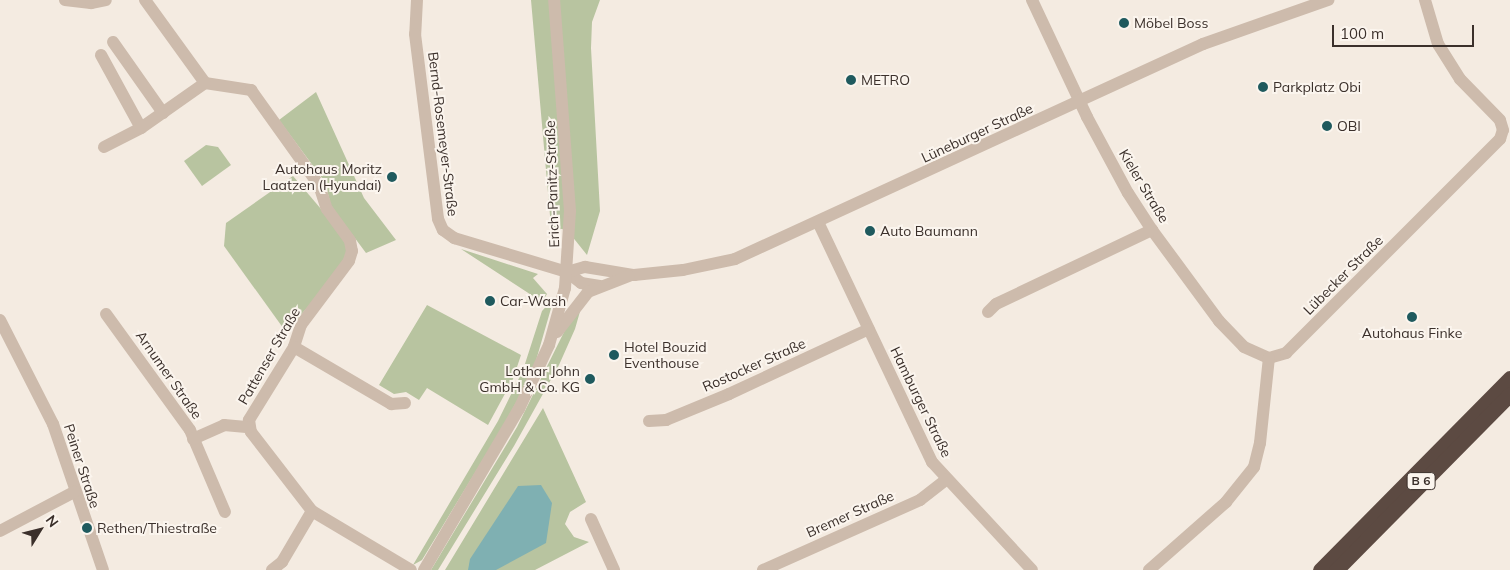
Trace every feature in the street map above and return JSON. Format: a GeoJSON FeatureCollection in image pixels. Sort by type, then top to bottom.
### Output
{"type":"FeatureCollection","features":[{"type":"Feature","properties":{"kind":"highway","name":"B 6"},"geometry":{"type":"LineString","coordinates":[[1320,570],[1510,378]]}},
{"type":"Feature","properties":{"kind":"highway","name":"B 6"},"geometry":{"type":"LineString","coordinates":[[1336,570],[1510,394]]}},
{"type":"Feature","properties":{"kind":"street"},"geometry":{"type":"LineString","coordinates":[[65,0],[91,3],[106,0]]}},
{"type":"Feature","properties":{"kind":"street"},"geometry":{"type":"LineString","coordinates":[[104,147],[141,128],[205,83],[145,0]]}},
{"type":"Feature","properties":{"kind":"street","name":"Bernd-Rosemeyer-Straße"},"geometry":{"type":"LineString","coordinates":[[417,0],[415,34],[440,224],[454,238],[567,272]]}},
{"type":"Feature","properties":{"kind":"street","name":"Kieler Straße"},"geometry":{"type":"LineString","coordinates":[[1032,0],[1079,101],[1128,193],[1152,230],[1220,321],[1244,347],[1269,358]]}},
{"type":"Feature","properties":{"kind":"street","name":"Lüneburger Straße"},"geometry":{"type":"LineString","coordinates":[[549,345],[579,301],[600,286],[634,275],[683,270],[734,258],[818,222],[1203,44],[1328,0]]}},
{"type":"Feature","properties":{"kind":"street","name":"Lübecker Straße"},"geometry":{"type":"LineString","coordinates":[[1269,358],[1286,352],[1500,139],[1503,130],[1500,120],[1460,79],[1438,44],[1425,0]]}},
{"type":"Feature","properties":{"kind":"street","name":"Erich-Panitz-Straße"},"geometry":{"type":"LineString","coordinates":[[424,570],[500,444],[549,345],[567,272],[570,211],[567,139],[555,1]]}},
{"type":"Feature","properties":{"kind":"street"},"geometry":{"type":"LineString","coordinates":[[113,42],[162,113]]}},
{"type":"Feature","properties":{"kind":"street"},"geometry":{"type":"LineString","coordinates":[[101,54],[141,128]]}},
{"type":"Feature","properties":{"kind":"street","name":"Pattenser Straße"},"geometry":{"type":"LineString","coordinates":[[205,83],[251,90],[319,185],[327,209],[350,241],[352,251],[349,261],[301,325],[294,347],[249,420],[248,427],[312,511],[411,570]]}},
{"type":"Feature","properties":{"kind":"street","name":"Hamburger Straße"},"geometry":{"type":"LineString","coordinates":[[818,222],[932,462],[946,480],[1032,570]]}},
{"type":"Feature","properties":{"kind":"street"},"geometry":{"type":"LineString","coordinates":[[988,312],[996,304],[1152,230]]}},
{"type":"Feature","properties":{"kind":"street","name":"Lüneburger Straße"},"geometry":{"type":"LineString","coordinates":[[567,272],[585,267],[634,275]]}},
{"type":"Feature","properties":{"kind":"street"},"geometry":{"type":"LineString","coordinates":[[567,272],[581,282],[600,286]]}},
{"type":"Feature","properties":{"kind":"street","name":"Arnumer Straße"},"geometry":{"type":"LineString","coordinates":[[106,314],[193,439],[225,512]]}},
{"type":"Feature","properties":{"kind":"street","name":"Peiner Straße"},"geometry":{"type":"LineString","coordinates":[[0,320],[53,424],[74,492],[103,570]]}},
{"type":"Feature","properties":{"kind":"street","name":"Rostocker Straße"},"geometry":{"type":"LineString","coordinates":[[649,421],[666,420],[720,398],[869,329]]}},
{"type":"Feature","properties":{"kind":"street"},"geometry":{"type":"LineString","coordinates":[[294,347],[391,404],[405,403]]}},
{"type":"Feature","properties":{"kind":"street"},"geometry":{"type":"LineString","coordinates":[[1149,570],[1226,502],[1254,467],[1260,443],[1269,358]]}},
{"type":"Feature","properties":{"kind":"street"},"geometry":{"type":"LineString","coordinates":[[193,439],[224,425],[248,427]]}},
{"type":"Feature","properties":{"kind":"street","name":"Bremer Straße"},"geometry":{"type":"LineString","coordinates":[[763,570],[920,500],[946,480]]}},
{"type":"Feature","properties":{"kind":"street"},"geometry":{"type":"LineString","coordinates":[[0,532],[50,502],[74,492]]}},
{"type":"Feature","properties":{"kind":"street"},"geometry":{"type":"LineString","coordinates":[[272,570],[282,562],[312,511]]}},
{"type":"Feature","properties":{"kind":"street"},"geometry":{"type":"LineString","coordinates":[[591,519],[614,570]]}},
{"type":"Feature","properties":{"kind":"green space"},"geometry":{"type":"Polygon","coordinates":[[[531,0],[600,0],[592,22],[591,48],[600,211],[587,255],[567,230],[551,227],[531,0]]]}},
{"type":"Feature","properties":{"kind":"green space"},"geometry":{"type":"Polygon","coordinates":[[[316,92],[364,198],[396,240],[366,253],[331,206],[325,182],[279,120],[316,92]]]}},
{"type":"Feature","properties":{"kind":"green space"},"geometry":{"type":"Polygon","coordinates":[[[206,145],[218,147],[231,165],[202,186],[184,161],[206,145]]]}},
{"type":"Feature","properties":{"kind":"green space"},"geometry":{"type":"Polygon","coordinates":[[[293,176],[349,242],[346,263],[286,332],[224,246],[226,223],[293,176]]]}},
{"type":"Feature","properties":{"kind":"green space"},"geometry":{"type":"Polygon","coordinates":[[[461,249],[538,274],[533,278],[547,294],[542,302],[461,249]]]}},
{"type":"Feature","properties":{"kind":"green space"},"geometry":{"type":"Polygon","coordinates":[[[554,298],[533,371],[504,425],[422,560],[413,565],[498,421],[523,370],[542,311],[554,298]]]}},
{"type":"Feature","properties":{"kind":"green space"},"geometry":{"type":"Polygon","coordinates":[[[427,305],[521,355],[513,379],[488,425],[427,388],[419,400],[406,392],[394,394],[379,385],[427,305]]]}},
{"type":"Feature","properties":{"kind":"green space"},"geometry":{"type":"Polygon","coordinates":[[[581,308],[575,329],[559,365],[514,446],[438,570],[431,570],[517,427],[566,328],[581,308]]]}},
{"type":"Feature","properties":{"kind":"green space"},"geometry":{"type":"Polygon","coordinates":[[[543,408],[586,502],[570,512],[565,524],[574,537],[589,542],[535,570],[445,570],[543,408]]]}},
{"type":"Feature","properties":{"kind":"water"},"geometry":{"type":"Polygon","coordinates":[[[541,485],[552,503],[546,543],[496,570],[468,570],[470,559],[518,486],[541,485]]]}},
{"type":"Feature","properties":{"kind":"place","name":"Möbel Boss"},"geometry":{"type":"Point","coordinates":[1124,23]}},
{"type":"Feature","properties":{"kind":"place","name":"METRO"},"geometry":{"type":"Point","coordinates":[851,80]}},
{"type":"Feature","properties":{"kind":"place","name":"Parkplatz Obi"},"geometry":{"type":"Point","coordinates":[1263,87]}},
{"type":"Feature","properties":{"kind":"place","name":"OBI"},"geometry":{"type":"Point","coordinates":[1327,126]}},
{"type":"Feature","properties":{"kind":"place","name":"Autohaus Moritz Laatzen (Hyundai)"},"geometry":{"type":"Point","coordinates":[392,177]}},
{"type":"Feature","properties":{"kind":"place","name":"Auto Baumann"},"geometry":{"type":"Point","coordinates":[870,231]}},
{"type":"Feature","properties":{"kind":"place","name":"Car-Wash"},"geometry":{"type":"Point","coordinates":[490,301]}},
{"type":"Feature","properties":{"kind":"place","name":"Autohaus Finke"},"geometry":{"type":"Point","coordinates":[1412,317]}},
{"type":"Feature","properties":{"kind":"place","name":"Hotel Bouzid Eventhouse"},"geometry":{"type":"Point","coordinates":[614,355]}},
{"type":"Feature","properties":{"kind":"place","name":"Lothar John GmbH & Co. KG"},"geometry":{"type":"Point","coordinates":[590,379]}},
{"type":"Feature","properties":{"kind":"place","name":"Rethen/Thiestraße"},"geometry":{"type":"Point","coordinates":[87,528]}}]}
